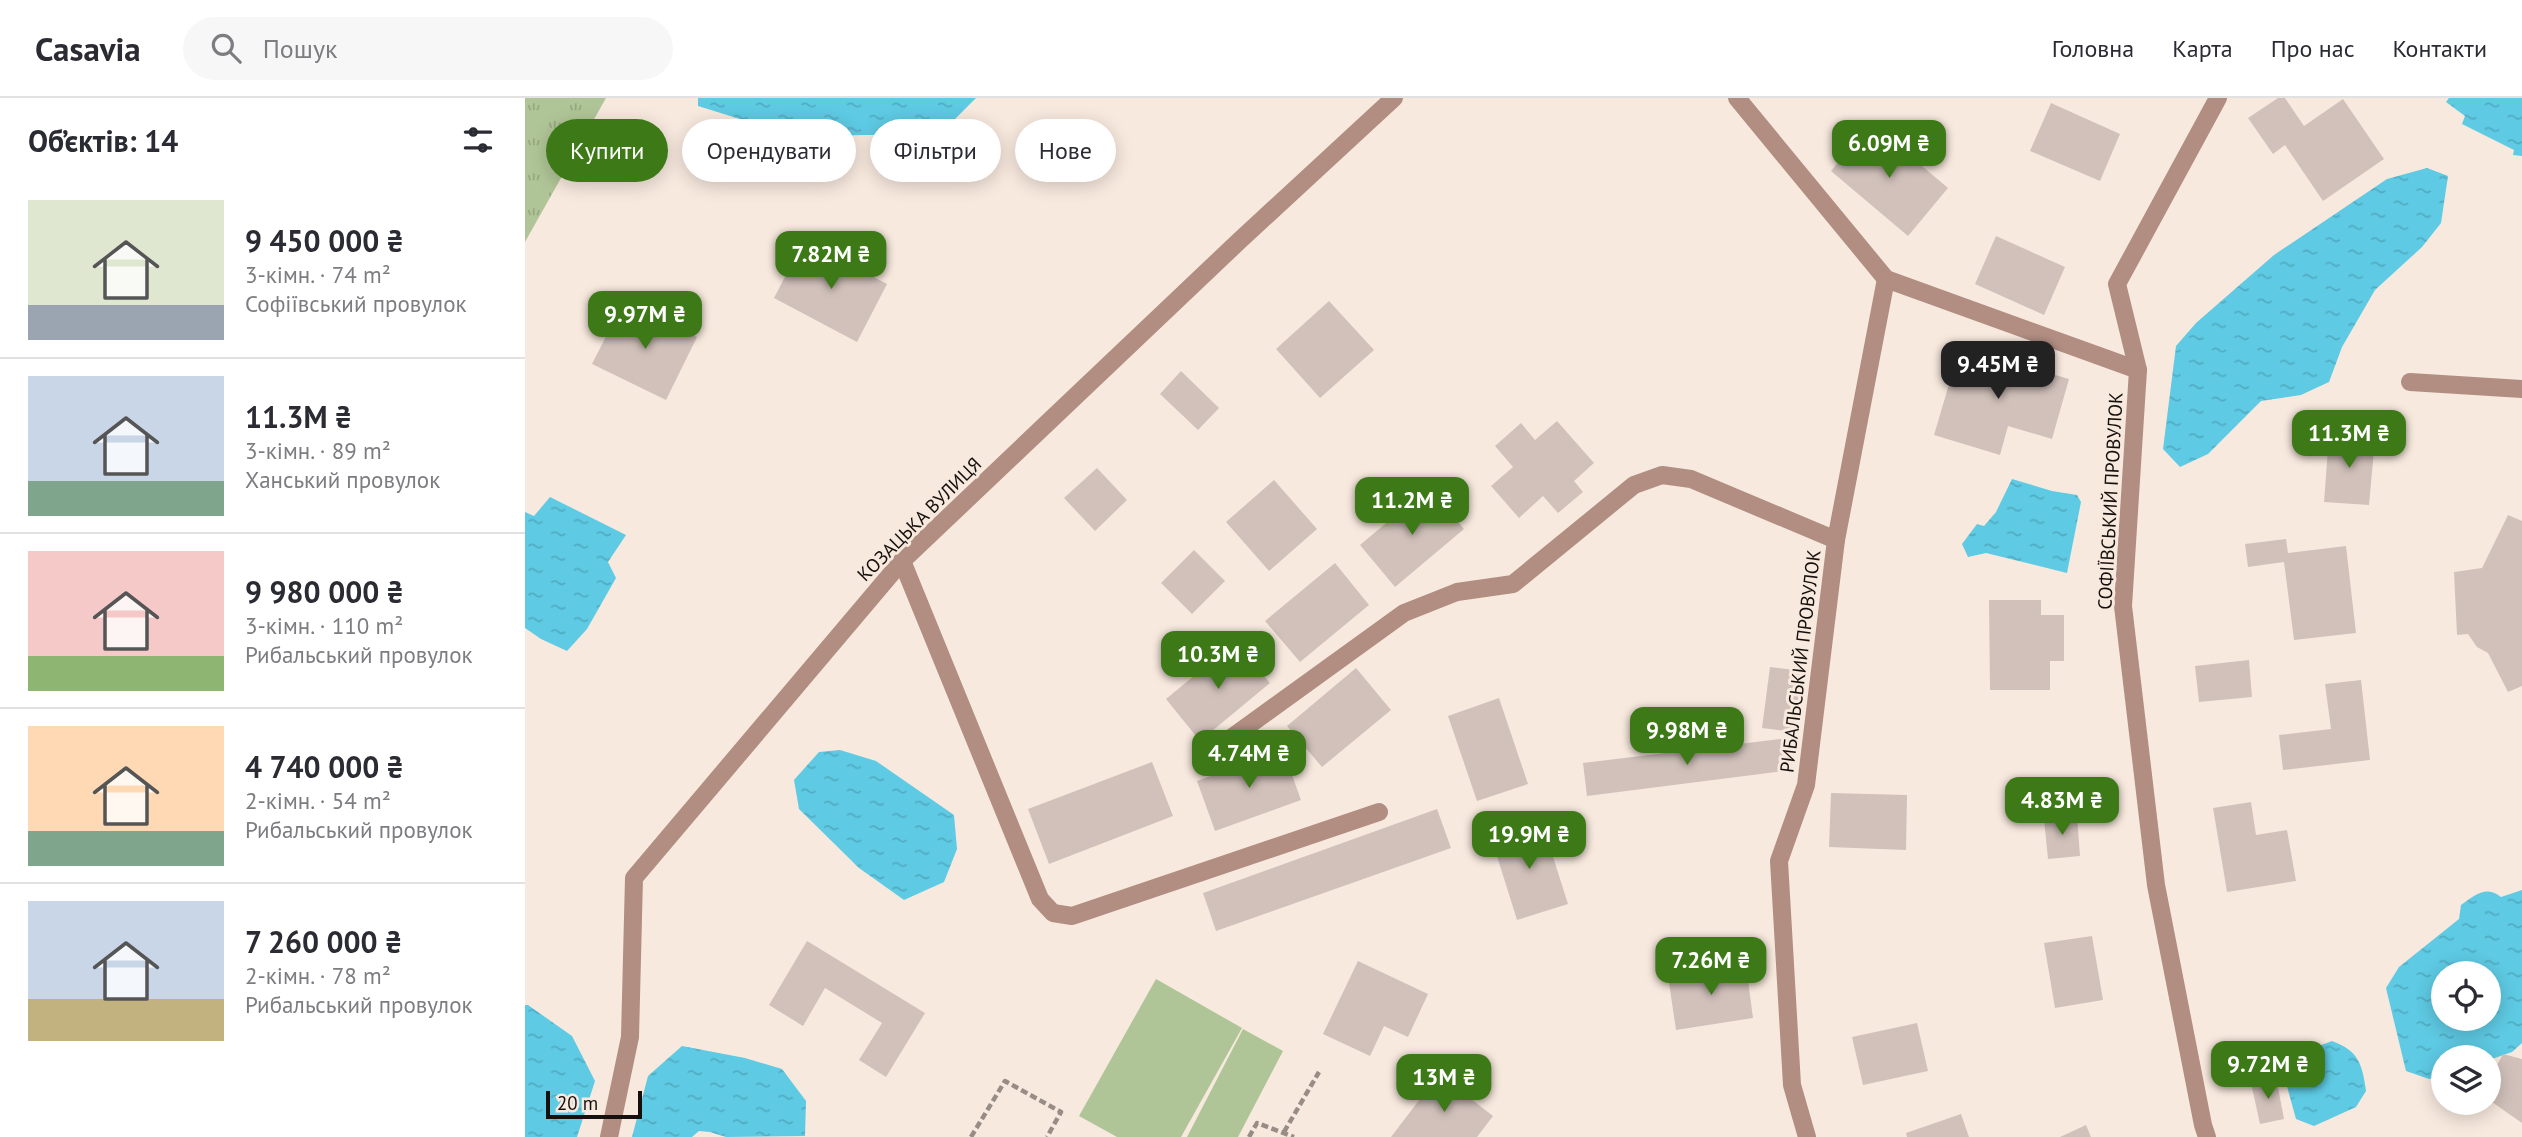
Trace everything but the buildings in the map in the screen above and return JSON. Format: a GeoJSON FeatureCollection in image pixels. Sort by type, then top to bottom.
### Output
{"type":"FeatureCollection","features":[{"type":"Feature","properties":{"kind":"street","name":"КОЗАЦЬКА ВУЛИЦЯ"},"geometry":{"type":"LineString","coordinates":[[609,1137],[630,1037],[634,878],[902,561],[1228,251],[1394,98]]}},
{"type":"Feature","properties":{"kind":"street"},"geometry":{"type":"LineString","coordinates":[[1737,98],[1887,279],[2138,370]]}},
{"type":"Feature","properties":{"kind":"street","name":"СОФІЇВСЬКИЙ ПРОВУЛОК"},"geometry":{"type":"LineString","coordinates":[[2207,1137],[2156,885],[2123,606],[2138,370],[2117,284],[2218,98]]}},
{"type":"Feature","properties":{"kind":"street"},"geometry":{"type":"LineString","coordinates":[[1836,540],[1887,279]]}},
{"type":"Feature","properties":{"kind":"street"},"geometry":{"type":"LineString","coordinates":[[2410,382],[2522,389]]}},
{"type":"Feature","properties":{"kind":"street","name":"РИБАЛЬСЬКИЙ ПРОВУЛОК"},"geometry":{"type":"LineString","coordinates":[[1202,759],[1404,612],[1457,592],[1513,584],[1634,485],[1662,475],[1692,479],[1836,540],[1806,785],[1779,861],[1792,1085],[1807,1137]]}},
{"type":"Feature","properties":{"kind":"street"},"geometry":{"type":"LineString","coordinates":[[902,561],[1040,899],[1053,913],[1072,916],[1380,812]]}},
{"type":"Feature","properties":{"kind":"path"},"geometry":{"type":"LineString","coordinates":[[1284,1132],[1319,1072]]}},
{"type":"Feature","properties":{"kind":"path"},"geometry":{"type":"LineString","coordinates":[[971,1137],[1005,1081],[1061,1112],[1047,1137]]}},
{"type":"Feature","properties":{"kind":"path"},"geometry":{"type":"LineString","coordinates":[[1249,1137],[1257,1123],[1294,1137]]}},
{"type":"Feature","properties":{"kind":"green space"},"geometry":{"type":"Polygon","coordinates":[[[525,98],[606,98],[594,119],[546,119],[546,182],[559,182],[525,242],[525,98]]]}},
{"type":"Feature","properties":{"kind":"green space"},"geometry":{"type":"Polygon","coordinates":[[[1156,979],[1242,1028],[1181,1137],[1117,1137],[1079,1116],[1156,979]]]}},
{"type":"Feature","properties":{"kind":"green space"},"geometry":{"type":"Polygon","coordinates":[[[1243,1029],[1283,1051],[1238,1137],[1187,1137],[1243,1029]]]}},
{"type":"Feature","properties":{"kind":"water"},"geometry":{"type":"Polygon","coordinates":[[[698,98],[976,98],[955,119],[870,119],[870,135],[856,135],[856,119],[740,119],[698,106],[698,98]]]}},
{"type":"Feature","properties":{"kind":"water"},"geometry":{"type":"Polygon","coordinates":[[[2449,98],[2522,98],[2522,156],[2513,155],[2514,150],[2462,124],[2465,116],[2446,102],[2449,98]]]}},
{"type":"Feature","properties":{"kind":"water"},"geometry":{"type":"Polygon","coordinates":[[[2427,168],[2448,176],[2441,223],[2422,247],[2375,290],[2342,347],[2329,382],[2301,395],[2261,401],[2208,454],[2180,467],[2163,449],[2176,346],[2196,323],[2274,255],[2387,179],[2427,168]]]}},
{"type":"Feature","properties":{"kind":"water"},"geometry":{"type":"Polygon","coordinates":[[[2012,479],[2077,495],[2081,502],[2067,573],[1986,553],[1968,557],[1962,544],[1977,524],[1984,526],[1996,512],[2012,479]]]}},
{"type":"Feature","properties":{"kind":"water"},"geometry":{"type":"Polygon","coordinates":[[[550,497],[626,535],[608,562],[616,578],[587,629],[567,651],[525,628],[525,512],[534,516],[550,497]]]}},
{"type":"Feature","properties":{"kind":"water"},"geometry":{"type":"Polygon","coordinates":[[[840,750],[876,761],[954,815],[957,849],[944,882],[904,900],[859,868],[799,809],[794,780],[819,752],[840,750]]]}},
{"type":"Feature","properties":{"kind":"water"},"geometry":{"type":"Polygon","coordinates":[[[2522,890],[2522,1043],[2512,1052],[2501,1056],[2501,1045],[2431,1045],[2431,1079],[2406,1071],[2386,988],[2399,967],[2459,919],[2461,905],[2476,895],[2496,893],[2501,897],[2522,890]]]}},
{"type":"Feature","properties":{"kind":"water"},"geometry":{"type":"Polygon","coordinates":[[[525,1005],[572,1036],[595,1081],[577,1137],[525,1137],[525,1005]]]}},
{"type":"Feature","properties":{"kind":"water"},"geometry":{"type":"Polygon","coordinates":[[[2332,1041],[2354,1054],[2361,1066],[2366,1091],[2356,1107],[2314,1126],[2296,1119],[2285,1079],[2303,1052],[2332,1041]]]}},
{"type":"Feature","properties":{"kind":"water"},"geometry":{"type":"Polygon","coordinates":[[[682,1046],[745,1058],[782,1069],[806,1101],[805,1136],[726,1137],[699,1131],[692,1137],[632,1137],[648,1076],[682,1046]]]}}]}
